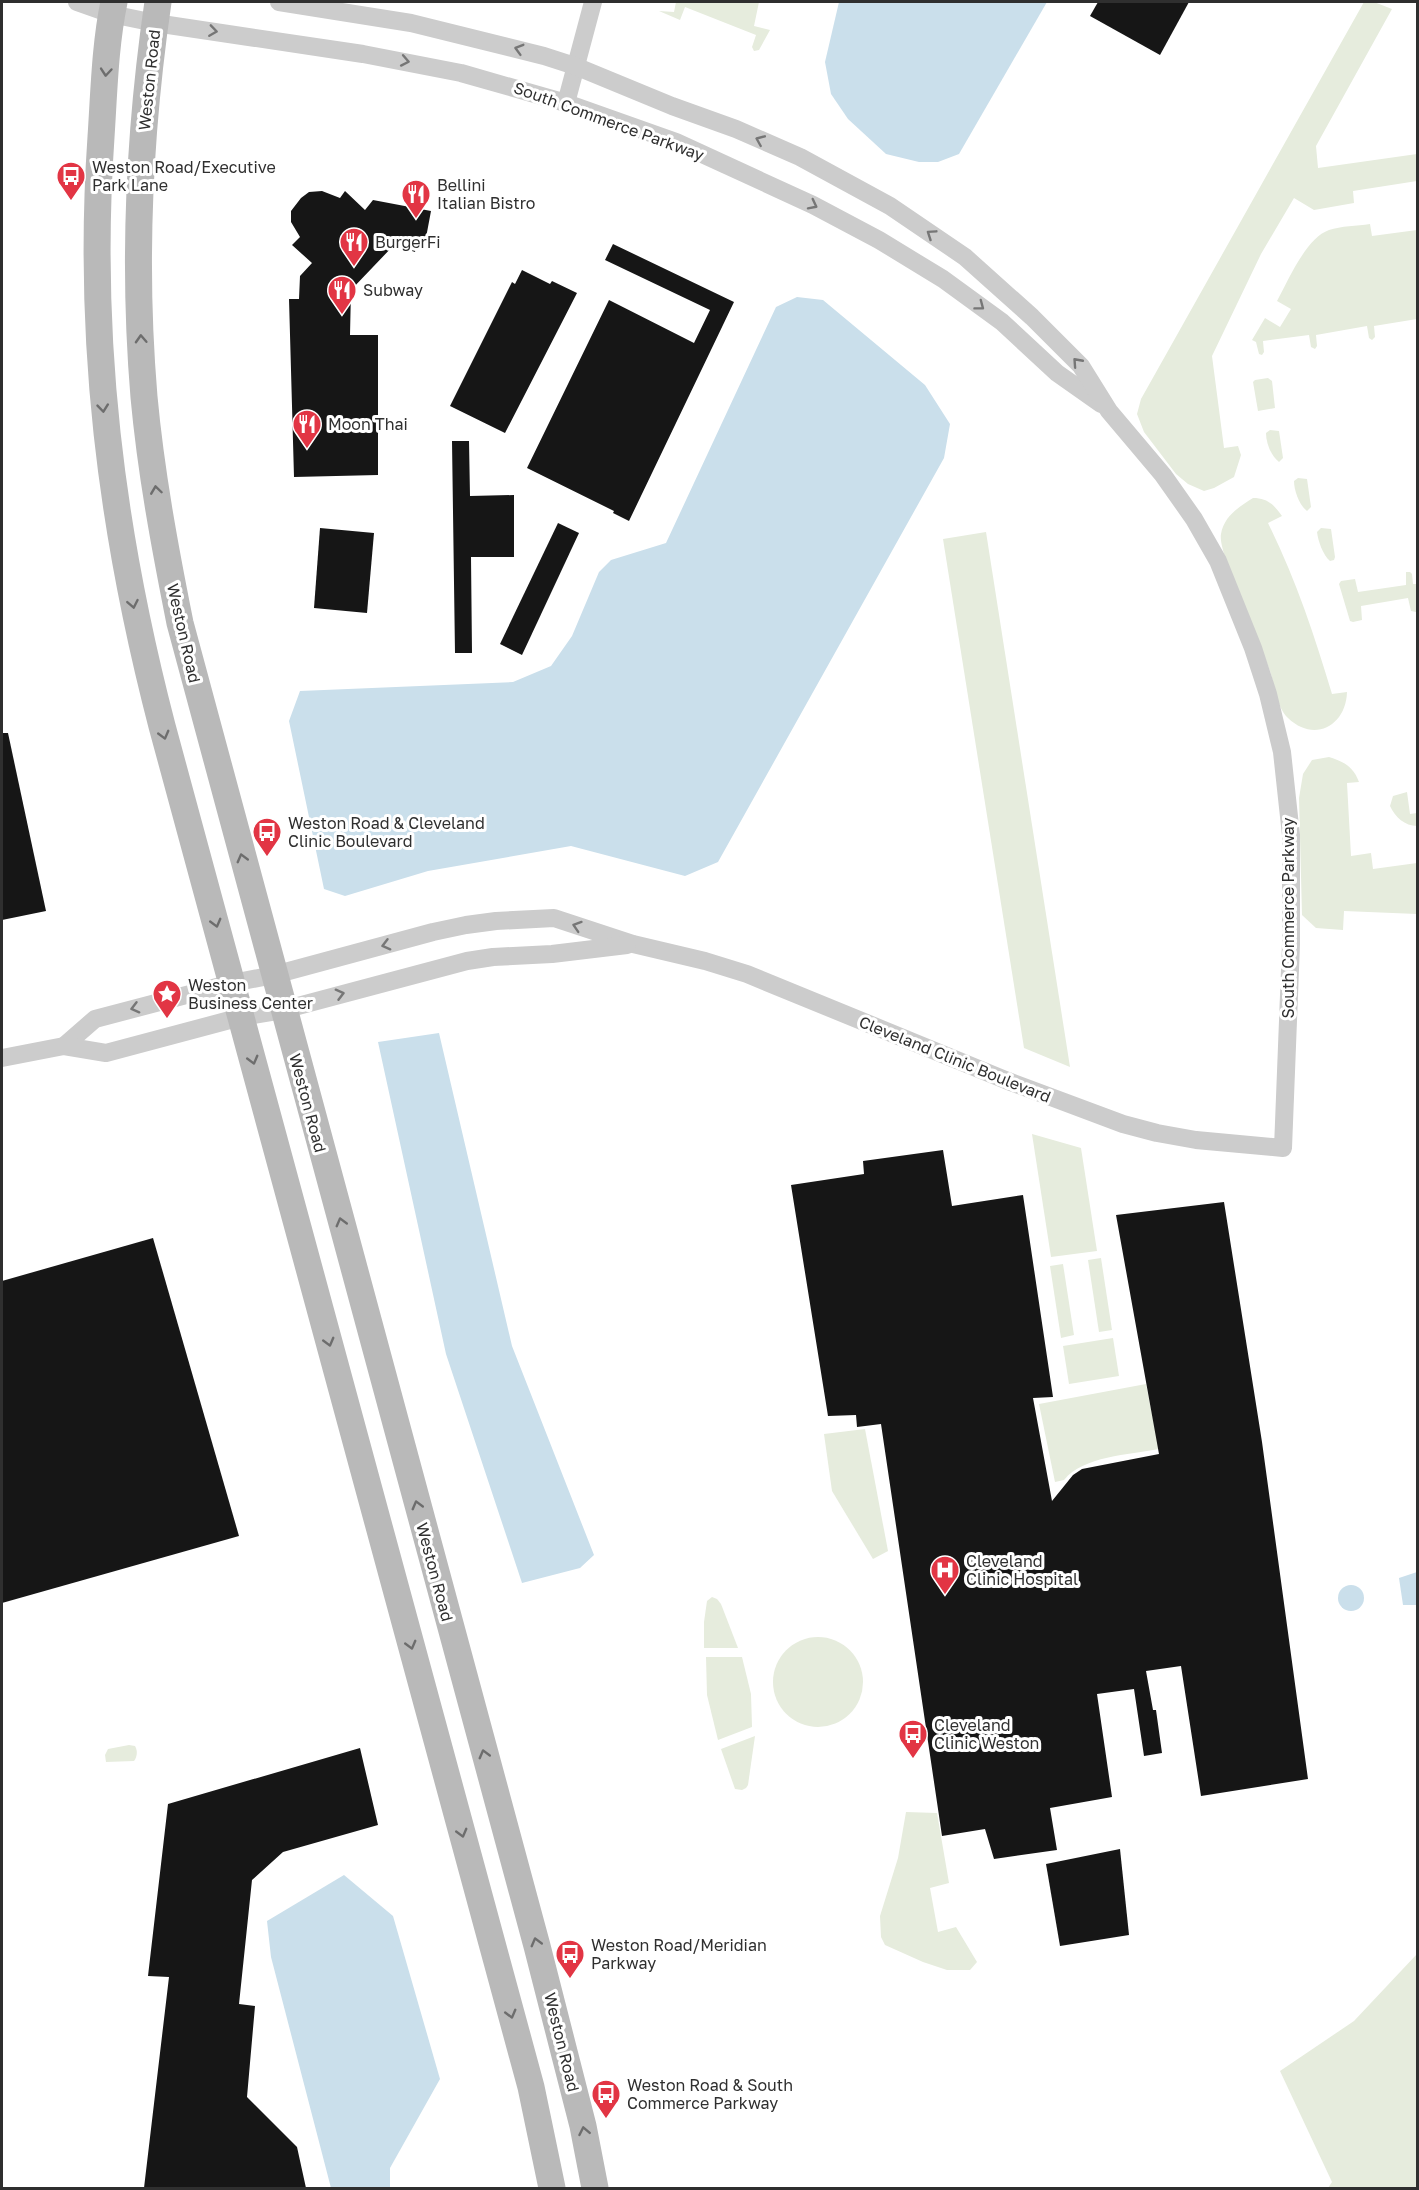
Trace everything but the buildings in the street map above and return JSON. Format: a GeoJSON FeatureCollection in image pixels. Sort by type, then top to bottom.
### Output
{"type":"FeatureCollection","features":[{"type":"Feature","properties":{"kind":"main road"},"geometry":{"type":"LineString","coordinates":[[113,8],[99,164],[96,253],[102,400],[113,492],[137,625],[525,2065],[552,2188]]}},
{"type":"Feature","properties":{"kind":"main road","name":"Weston Road"},"geometry":{"type":"LineString","coordinates":[[156,12],[145,117],[139,225],[140,321],[144,398],[151,454],[162,531],[180,623],[537,1946],[578,2106],[595,2188]]}},
{"type":"Feature","properties":{"kind":"street","name":"South Commerce Parkway"},"geometry":{"type":"LineString","coordinates":[[77,2],[156,12],[408,62],[512,86],[676,142],[813,205],[879,240],[943,279],[1002,322],[1057,373],[1109,411]]}},
{"type":"Feature","properties":{"kind":"street","name":"South Commerce Parkway"},"geometry":{"type":"LineString","coordinates":[[279,2],[411,23],[511,47],[575,66],[672,106],[736,129],[800,157],[890,206],[965,257],[1032,317],[1081,366],[1109,411],[1163,475],[1194,519],[1218,561],[1253,648],[1268,694],[1279,740],[1292,835],[1291,944],[1283,1148]]}},
{"type":"Feature","properties":{"kind":"street"},"geometry":{"type":"LineString","coordinates":[[566,103],[593,2]]}},
{"type":"Feature","properties":{"kind":"street","name":"Cleveland Clinic Boulevard"},"geometry":{"type":"LineString","coordinates":[[64,1046],[95,1019],[232,983],[274,975],[466,925],[554,918],[633,944],[705,961],[747,974],[999,1077],[1123,1124],[1157,1134],[1196,1140],[1283,1148]]}},
{"type":"Feature","properties":{"kind":"street","name":"Cleveland Clinic Boulevard"},"geometry":{"type":"LineString","coordinates":[[64,1046],[106,1053],[242,1017],[283,1010],[467,961],[633,944]]}},
{"type":"Feature","properties":{"kind":"street"},"geometry":{"type":"LineString","coordinates":[[2,1058],[64,1046]]}},
{"type":"Feature","properties":{"kind":"green space"},"geometry":{"type":"Polygon","coordinates":[[[676,2],[759,2],[754,26],[770,30],[759,50],[754,51],[752,47],[756,35],[685,7],[680,20],[659,11],[674,12],[676,2]]]}},
{"type":"Feature","properties":{"kind":"green space"},"geometry":{"type":"Polygon","coordinates":[[[1364,2],[1374,2],[1392,9],[1316,146],[1318,168],[1417,154],[1417,181],[1353,191],[1354,203],[1314,210],[1294,198],[1261,254],[1212,356],[1224,448],[1238,446],[1241,455],[1234,477],[1204,491],[1188,484],[1176,474],[1144,432],[1137,414],[1141,399],[1364,2]]]}},
{"type":"Feature","properties":{"kind":"green space"},"geometry":{"type":"Polygon","coordinates":[[[1370,224],[1372,236],[1417,230],[1417,319],[1374,326],[1375,337],[1372,340],[1369,338],[1367,326],[1316,335],[1315,349],[1311,347],[1309,335],[1263,341],[1264,352],[1262,355],[1259,354],[1256,342],[1252,340],[1265,318],[1280,327],[1291,309],[1277,301],[1305,251],[1329,230],[1370,224]]]}},
{"type":"Feature","properties":{"kind":"green space"},"geometry":{"type":"Polygon","coordinates":[[[1268,378],[1272,381],[1275,408],[1258,411],[1253,382],[1268,378]]]}},
{"type":"Feature","properties":{"kind":"green space"},"geometry":{"type":"Polygon","coordinates":[[[1270,430],[1279,431],[1283,458],[1279,462],[1268,445],[1266,433],[1270,430]]]}},
{"type":"Feature","properties":{"kind":"green space"},"geometry":{"type":"Polygon","coordinates":[[[1298,478],[1307,479],[1311,507],[1307,511],[1296,493],[1294,481],[1298,478]]]}},
{"type":"Feature","properties":{"kind":"green space"},"geometry":{"type":"Polygon","coordinates":[[[1253,498],[1263,499],[1270,503],[1282,516],[1268,523],[1304,607],[1332,694],[1347,692],[1341,714],[1335,722],[1318,730],[1298,725],[1288,718],[1278,702],[1270,671],[1226,560],[1221,534],[1225,522],[1253,498]]]}},
{"type":"Feature","properties":{"kind":"green space"},"geometry":{"type":"Polygon","coordinates":[[[1321,528],[1331,529],[1334,560],[1330,561],[1321,548],[1317,532],[1321,528]]]}},
{"type":"Feature","properties":{"kind":"green space"},"geometry":{"type":"Polygon","coordinates":[[[986,532],[1070,1067],[1024,1048],[943,539],[986,532]]]}},
{"type":"Feature","properties":{"kind":"green space"},"geometry":{"type":"Polygon","coordinates":[[[1406,572],[1412,574],[1413,584],[1417,584],[1416,612],[1411,611],[1408,598],[1361,606],[1362,620],[1350,621],[1339,584],[1341,581],[1355,579],[1358,592],[1406,585],[1406,572]]]}},
{"type":"Feature","properties":{"kind":"green space"},"geometry":{"type":"Polygon","coordinates":[[[1329,757],[1347,765],[1359,782],[1347,783],[1351,856],[1371,853],[1373,869],[1417,863],[1417,914],[1344,911],[1343,930],[1316,928],[1302,915],[1299,798],[1303,774],[1312,760],[1329,757]]]}},
{"type":"Feature","properties":{"kind":"green space"},"geometry":{"type":"Polygon","coordinates":[[[1407,792],[1410,814],[1417,813],[1417,826],[1401,820],[1390,806],[1393,796],[1407,792]]]}},
{"type":"Feature","properties":{"kind":"green space"},"geometry":{"type":"Polygon","coordinates":[[[1032,1134],[1081,1148],[1097,1251],[1051,1257],[1032,1134]]]}},
{"type":"Feature","properties":{"kind":"green space"},"geometry":{"type":"Polygon","coordinates":[[[1101,1258],[1112,1330],[1099,1332],[1088,1260],[1101,1258]]]}},
{"type":"Feature","properties":{"kind":"green space"},"geometry":{"type":"Polygon","coordinates":[[[1063,1264],[1074,1335],[1061,1338],[1050,1266],[1063,1264]]]}},
{"type":"Feature","properties":{"kind":"green space"},"geometry":{"type":"Polygon","coordinates":[[[1113,1338],[1119,1376],[1069,1384],[1063,1346],[1113,1338]]]}},
{"type":"Feature","properties":{"kind":"green space"},"geometry":{"type":"Polygon","coordinates":[[[1146,1384],[1159,1449],[1094,1461],[1072,1472],[1064,1480],[1055,1482],[1039,1404],[1146,1384]]]}},
{"type":"Feature","properties":{"kind":"green space"},"geometry":{"type":"Polygon","coordinates":[[[865,1429],[888,1551],[873,1559],[832,1491],[824,1434],[865,1429]]]}},
{"type":"Feature","properties":{"kind":"green space"},"geometry":{"type":"Polygon","coordinates":[[[712,1597],[721,1604],[738,1648],[704,1648],[707,1601],[712,1597]]]}},
{"type":"Feature","properties":{"kind":"green space"},"geometry":{"type":"Polygon","coordinates":[[[818,1637],[835,1641],[850,1650],[859,1665],[863,1682],[859,1699],[850,1714],[835,1723],[818,1727],[801,1723],[786,1714],[777,1699],[773,1682],[777,1665],[786,1650],[801,1641],[818,1637]]]}},
{"type":"Feature","properties":{"kind":"green space"},"geometry":{"type":"Polygon","coordinates":[[[706,1657],[742,1657],[751,1694],[752,1727],[718,1740],[707,1695],[706,1657]]]}},
{"type":"Feature","properties":{"kind":"green space"},"geometry":{"type":"Polygon","coordinates":[[[755,1736],[748,1785],[742,1790],[735,1789],[721,1749],[755,1736]]]}},
{"type":"Feature","properties":{"kind":"green space"},"geometry":{"type":"Polygon","coordinates":[[[129,1745],[136,1748],[137,1754],[134,1761],[106,1762],[105,1755],[108,1749],[129,1745]]]}},
{"type":"Feature","properties":{"kind":"green space"},"geometry":{"type":"Polygon","coordinates":[[[906,1812],[937,1813],[949,1883],[930,1888],[938,1932],[956,1927],[977,1962],[970,1970],[947,1970],[923,1962],[885,1945],[881,1937],[880,1916],[898,1858],[906,1812]]]}},
{"type":"Feature","properties":{"kind":"green space"},"geometry":{"type":"Polygon","coordinates":[[[1417,1954],[1417,2188],[1328,2188],[1332,2182],[1280,2071],[1354,2021],[1417,1954]]]}},
{"type":"Feature","properties":{"kind":"water"},"geometry":{"type":"Polygon","coordinates":[[[839,2],[1047,2],[959,154],[938,162],[919,162],[886,154],[848,119],[831,94],[825,62],[839,2]]]}},
{"type":"Feature","properties":{"kind":"water"},"geometry":{"type":"Polygon","coordinates":[[[797,297],[823,300],[925,385],[950,424],[944,458],[718,862],[685,876],[571,846],[428,871],[345,896],[324,889],[289,721],[300,691],[513,682],[551,666],[572,636],[599,572],[611,560],[666,543],[776,307],[797,297]]]}},
{"type":"Feature","properties":{"kind":"water"},"geometry":{"type":"Polygon","coordinates":[[[439,1033],[512,1346],[594,1555],[580,1568],[522,1583],[446,1354],[378,1042],[439,1033]]]}},
{"type":"Feature","properties":{"kind":"water"},"geometry":{"type":"Polygon","coordinates":[[[1417,1572],[1417,1605],[1403,1605],[1399,1578],[1417,1572]]]}},
{"type":"Feature","properties":{"kind":"water"},"geometry":{"type":"Polygon","coordinates":[[[1351,1585],[1360,1589],[1364,1598],[1360,1607],[1351,1611],[1342,1607],[1338,1598],[1342,1589],[1351,1585]]]}},
{"type":"Feature","properties":{"kind":"water"},"geometry":{"type":"Polygon","coordinates":[[[344,1875],[393,1916],[440,2079],[390,2168],[390,2188],[331,2188],[271,1957],[267,1921],[344,1875]]]}},
{"type":"Feature","properties":{"kind":"place","name":"Weston Road/Executive Park Lane"},"geometry":{"type":"Point","coordinates":[71,202]}},
{"type":"Feature","properties":{"kind":"place","name":"Bellini Italian Bistro"},"geometry":{"type":"Point","coordinates":[416,220]}},
{"type":"Feature","properties":{"kind":"place","name":"BurgerFi"},"geometry":{"type":"Point","coordinates":[354,268]}},
{"type":"Feature","properties":{"kind":"place","name":"Subway"},"geometry":{"type":"Point","coordinates":[342,316]}},
{"type":"Feature","properties":{"kind":"place","name":"Moon Thai"},"geometry":{"type":"Point","coordinates":[307,450]}},
{"type":"Feature","properties":{"kind":"place","name":"Weston Road & Cleveland Clinic Boulevard"},"geometry":{"type":"Point","coordinates":[267,858]}},
{"type":"Feature","properties":{"kind":"place","name":"Weston Business Center"},"geometry":{"type":"Point","coordinates":[167,1020]}},
{"type":"Feature","properties":{"kind":"place","name":"Cleveland Clinic Hospital"},"geometry":{"type":"Point","coordinates":[945,1596]}},
{"type":"Feature","properties":{"kind":"place","name":"Cleveland Clinic Weston"},"geometry":{"type":"Point","coordinates":[913,1760]}},
{"type":"Feature","properties":{"kind":"place","name":"Weston Road/Meridian Parkway"},"geometry":{"type":"Point","coordinates":[570,1980]}},
{"type":"Feature","properties":{"kind":"place","name":"Weston Road & South Commerce Parkway"},"geometry":{"type":"Point","coordinates":[606,2120]}}]}
